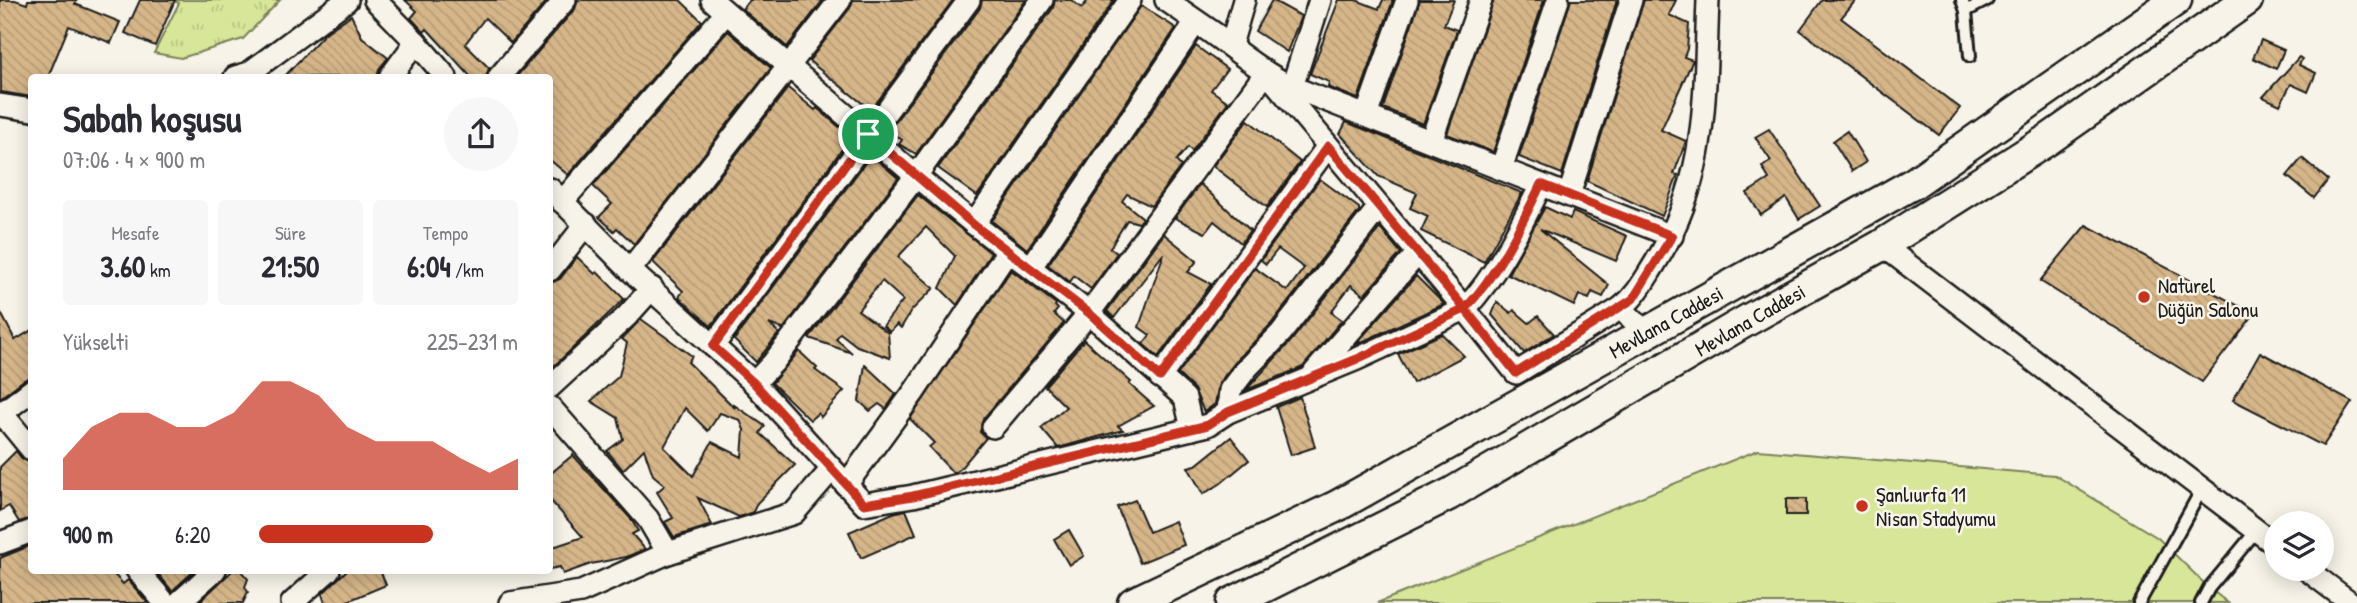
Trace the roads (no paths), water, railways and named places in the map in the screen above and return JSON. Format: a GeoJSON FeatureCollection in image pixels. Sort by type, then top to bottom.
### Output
{"type":"FeatureCollection","features":[{"type":"Feature","properties":{"kind":"main road","name":"Mevllana Caddesi"},"geometry":{"type":"LineString","coordinates":[[1133,603],[1337,506],[1914,183],[2176,0]]}},
{"type":"Feature","properties":{"kind":"main road","name":"Mevlana Caddesi"},"geometry":{"type":"LineString","coordinates":[[1232,603],[1450,494],[1882,245],[2049,139],[2247,0]]}},
{"type":"Feature","properties":{"kind":"street"},"geometry":{"type":"LineString","coordinates":[[246,74],[347,0]]}},
{"type":"Feature","properties":{"kind":"street"},"geometry":{"type":"LineString","coordinates":[[375,0],[443,74]]}},
{"type":"Feature","properties":{"kind":"street"},"geometry":{"type":"LineString","coordinates":[[502,74],[565,0]]}},
{"type":"Feature","properties":{"kind":"street"},"geometry":{"type":"LineString","coordinates":[[630,270],[840,0]]}},
{"type":"Feature","properties":{"kind":"street"},"geometry":{"type":"LineString","coordinates":[[713,346],[969,0]]}},
{"type":"Feature","properties":{"kind":"street"},"geometry":{"type":"LineString","coordinates":[[754,383],[773,363],[916,176],[1042,0]]}},
{"type":"Feature","properties":{"kind":"street"},"geometry":{"type":"LineString","coordinates":[[974,225],[1130,0]]}},
{"type":"Feature","properties":{"kind":"street"},"geometry":{"type":"LineString","coordinates":[[1166,0],[1231,45],[1267,75],[1516,373],[1633,299],[1672,236],[1689,192],[1697,160],[1703,113],[1707,10],[1692,0]]}},
{"type":"Feature","properties":{"kind":"street"},"geometry":{"type":"LineString","coordinates":[[1231,45],[1244,0]]}},
{"type":"Feature","properties":{"kind":"street"},"geometry":{"type":"LineString","coordinates":[[1292,87],[1320,0]]}},
{"type":"Feature","properties":{"kind":"street"},"geometry":{"type":"LineString","coordinates":[[1366,116],[1407,0]]}},
{"type":"Feature","properties":{"kind":"street"},"geometry":{"type":"LineString","coordinates":[[1431,141],[1481,0]]}},
{"type":"Feature","properties":{"kind":"street"},"geometry":{"type":"LineString","coordinates":[[1501,169],[1558,0]]}},
{"type":"Feature","properties":{"kind":"street"},"geometry":{"type":"LineString","coordinates":[[1569,195],[1631,0]]}},
{"type":"Feature","properties":{"kind":"street"},"geometry":{"type":"LineString","coordinates":[[1192,429],[1185,398],[1089,313],[974,225],[719,5],[556,195],[630,270],[754,383],[864,504],[888,500],[1192,429],[1208,425],[1228,412],[1357,359],[1465,309],[1484,289],[1501,264],[1541,184]]}},
{"type":"Feature","properties":{"kind":"street"},"geometry":{"type":"LineString","coordinates":[[1031,267],[1196,22],[1231,45]]}},
{"type":"Feature","properties":{"kind":"street"},"geometry":{"type":"LineString","coordinates":[[392,74],[416,42]]}},
{"type":"Feature","properties":{"kind":"street"},"geometry":{"type":"LineString","coordinates":[[1267,75],[1672,236]]}},
{"type":"Feature","properties":{"kind":"street"},"geometry":{"type":"LineString","coordinates":[[993,427],[1089,313],[1267,75]]}},
{"type":"Feature","properties":{"kind":"street"},"geometry":{"type":"LineString","coordinates":[[0,105],[28,109]]}},
{"type":"Feature","properties":{"kind":"street"},"geometry":{"type":"LineString","coordinates":[[1160,377],[1328,146]]}},
{"type":"Feature","properties":{"kind":"street"},"geometry":{"type":"LineString","coordinates":[[1228,412],[1230,390],[1247,368],[1282,333],[1379,207]]}},
{"type":"Feature","properties":{"kind":"street"},"geometry":{"type":"LineString","coordinates":[[553,266],[586,224]]}},
{"type":"Feature","properties":{"kind":"street"},"geometry":{"type":"LineString","coordinates":[[1882,245],[2264,537]]}},
{"type":"Feature","properties":{"kind":"street"},"geometry":{"type":"LineString","coordinates":[[846,485],[914,392],[1008,251]]}},
{"type":"Feature","properties":{"kind":"street"},"geometry":{"type":"LineString","coordinates":[[1311,377],[1418,253]]}},
{"type":"Feature","properties":{"kind":"street"},"geometry":{"type":"LineString","coordinates":[[553,384],[619,324],[652,288]]}},
{"type":"Feature","properties":{"kind":"street"},"geometry":{"type":"LineString","coordinates":[[1621,308],[1646,334]]}},
{"type":"Feature","properties":{"kind":"street"},"geometry":{"type":"LineString","coordinates":[[28,393],[1,412],[28,445]]}},
{"type":"Feature","properties":{"kind":"street"},"geometry":{"type":"LineString","coordinates":[[553,410],[648,519],[668,553]]}},
{"type":"Feature","properties":{"kind":"street"},"geometry":{"type":"LineString","coordinates":[[510,603],[584,598],[668,553],[794,513],[831,470]]}},
{"type":"Feature","properties":{"kind":"street"},"geometry":{"type":"LineString","coordinates":[[0,543],[28,532]]}},
{"type":"Feature","properties":{"kind":"street"},"geometry":{"type":"LineString","coordinates":[[140,574],[165,603]]}},
{"type":"Feature","properties":{"kind":"street"},"geometry":{"type":"LineString","coordinates":[[178,603],[211,574]]}},
{"type":"Feature","properties":{"kind":"street"},"geometry":{"type":"LineString","coordinates":[[292,603],[325,574]]}},
{"type":"Feature","properties":{"kind":"street"},"geometry":{"type":"LineString","coordinates":[[2322,581],[2351,603]]}},
{"type":"Feature","properties":{"kind":"lane"},"geometry":{"type":"LineString","coordinates":[[1962,0],[1966,11],[1970,56]]}},
{"type":"Feature","properties":{"kind":"lane"},"geometry":{"type":"LineString","coordinates":[[1966,11],[1987,0]]}},
{"type":"Feature","properties":{"kind":"lane"},"geometry":{"type":"LineString","coordinates":[[2139,603],[2202,489]]}},
{"type":"Feature","properties":{"kind":"lane"},"geometry":{"type":"LineString","coordinates":[[2201,603],[2209,588],[2256,531]]}},
{"type":"Feature","properties":{"kind":"place","name":"Naturel Düğün Salonu"},"geometry":{"type":"Point","coordinates":[2144,297]}},
{"type":"Feature","properties":{"kind":"place","name":"Şanlıurfa 11 Nisan Stadyumu"},"geometry":{"type":"Point","coordinates":[1862,506]}}]}
